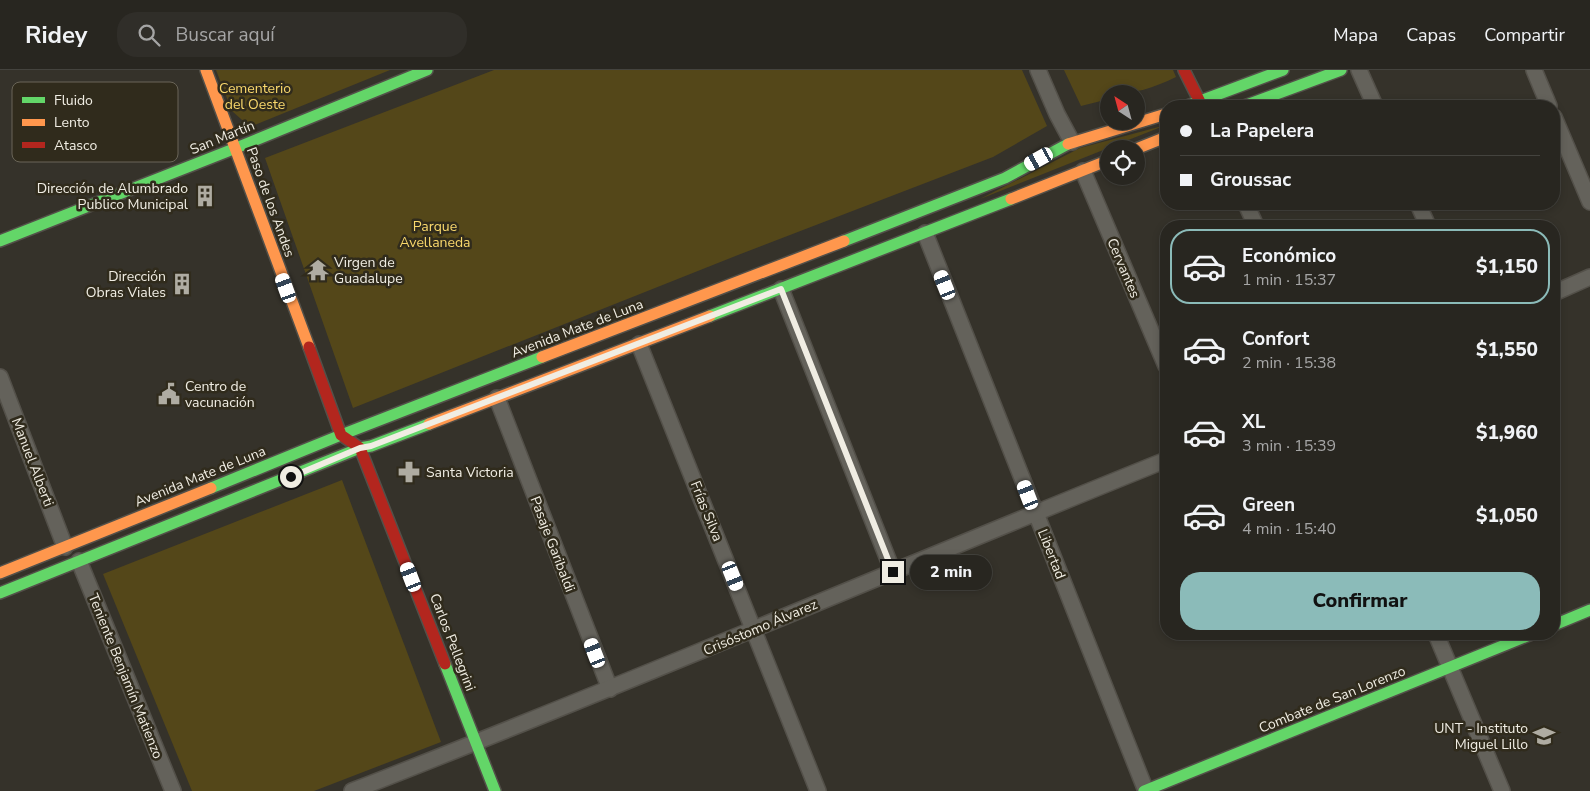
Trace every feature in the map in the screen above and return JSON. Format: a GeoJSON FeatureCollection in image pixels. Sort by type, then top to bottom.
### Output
{"type":"FeatureCollection","features":[{"type":"Feature","properties":{"kind":"main road","name":"Paso de los Andes"},"geometry":{"type":"LineString","coordinates":[[206,70],[341,435]]}},
{"type":"Feature","properties":{"kind":"main road","name":"San Martín"},"geometry":{"type":"LineString","coordinates":[[0,240],[236,148],[426,70]]}},
{"type":"Feature","properties":{"kind":"main road"},"geometry":{"type":"LineString","coordinates":[[1184,70],[1199,100]]}},
{"type":"Feature","properties":{"kind":"main road"},"geometry":{"type":"LineString","coordinates":[[1211,100],[1283,70]]}},
{"type":"Feature","properties":{"kind":"main road"},"geometry":{"type":"LineString","coordinates":[[1260,100],[1341,70]]}},
{"type":"Feature","properties":{"kind":"main road","name":"Avenida Mate de Luna"},"geometry":{"type":"LineString","coordinates":[[0,574],[341,435],[976,190],[1005,178],[1072,142],[1160,116]]}},
{"type":"Feature","properties":{"kind":"main road"},"geometry":{"type":"LineString","coordinates":[[1145,145],[1160,139]]}},
{"type":"Feature","properties":{"kind":"main road"},"geometry":{"type":"LineString","coordinates":[[0,593],[360,448],[371,446],[639,344],[1100,164]]}},
{"type":"Feature","properties":{"kind":"main road"},"geometry":{"type":"LineString","coordinates":[[341,435],[360,448]]}},
{"type":"Feature","properties":{"kind":"main road","name":"Carlos Pellegrini"},"geometry":{"type":"LineString","coordinates":[[360,448],[495,791]]}},
{"type":"Feature","properties":{"kind":"main road"},"geometry":{"type":"LineString","coordinates":[[1560,622],[1590,610]]}},
{"type":"Feature","properties":{"kind":"main road","name":"Combate de San Lorenzo"},"geometry":{"type":"LineString","coordinates":[[1145,791],[1517,640]]}},
{"type":"Feature","properties":{"kind":"street"},"geometry":{"type":"LineString","coordinates":[[1038,70],[1057,114],[1072,142]]}},
{"type":"Feature","properties":{"kind":"street"},"geometry":{"type":"LineString","coordinates":[[1359,70],[1372,100]]}},
{"type":"Feature","properties":{"kind":"street"},"geometry":{"type":"LineString","coordinates":[[1534,70],[1546,100]]}},
{"type":"Feature","properties":{"kind":"street"},"geometry":{"type":"LineString","coordinates":[[1560,131],[1590,202]]}},
{"type":"Feature","properties":{"kind":"street","name":"Cervantes"},"geometry":{"type":"LineString","coordinates":[[1083,171],[1160,352]]}},
{"type":"Feature","properties":{"kind":"street","name":"Libertad"},"geometry":{"type":"LineString","coordinates":[[924,233],[1145,791]]}},
{"type":"Feature","properties":{"kind":"street"},"geometry":{"type":"LineString","coordinates":[[1560,290],[1590,277]]}},
{"type":"Feature","properties":{"kind":"street"},"geometry":{"type":"LineString","coordinates":[[781,289],[893,572]]}},
{"type":"Feature","properties":{"kind":"street","name":"Frías Silva"},"geometry":{"type":"LineString","coordinates":[[639,344],[818,791]]}},
{"type":"Feature","properties":{"kind":"street","name":"Manuel Alberti"},"geometry":{"type":"LineString","coordinates":[[0,377],[66,547]]}},
{"type":"Feature","properties":{"kind":"street","name":"Pasaje Garibaldi"},"geometry":{"type":"LineString","coordinates":[[496,398],[610,689]]}},
{"type":"Feature","properties":{"kind":"street","name":"Crisóstomo Álvarez"},"geometry":{"type":"LineString","coordinates":[[352,791],[610,689],[1160,462]]}},
{"type":"Feature","properties":{"kind":"street","name":"Teniente Benjamín Matienzo"},"geometry":{"type":"LineString","coordinates":[[79,561],[174,791]]}},
{"type":"Feature","properties":{"kind":"street"},"geometry":{"type":"LineString","coordinates":[[1439,640],[1502,791]]}},
{"type":"Feature","properties":{"kind":"green space","name":"Cementerio del Oeste"},"geometry":{"type":"Polygon","coordinates":[[[216,70],[390,70],[250,127],[232,111],[216,70]]]}},
{"type":"Feature","properties":{"kind":"green space","name":"Parque Avellaneda"},"geometry":{"type":"Polygon","coordinates":[[[494,70],[1022,70],[1047,126],[993,157],[738,255],[353,408],[265,158],[494,70]]]}},
{"type":"Feature","properties":{"kind":"green space"},"geometry":{"type":"Polygon","coordinates":[[[1064,70],[1173,70],[1176,77],[1145,90],[1145,85],[1100,85],[1100,101],[1081,106],[1064,70]]]}},
{"type":"Feature","properties":{"kind":"green space"},"geometry":{"type":"Polygon","coordinates":[[[1160,127],[1128,140],[1110,140],[1160,127]]]}},
{"type":"Feature","properties":{"kind":"green space"},"geometry":{"type":"Polygon","coordinates":[[[1100,143],[1100,151],[980,199],[1080,148],[1100,143]]]}},
{"type":"Feature","properties":{"kind":"green space"},"geometry":{"type":"Polygon","coordinates":[[[342,480],[441,742],[314,791],[192,791],[103,574],[342,480]]]}},
{"type":"Feature","properties":{"kind":"traffic: fast"},"geometry":{"type":"LineString","coordinates":[[0,241],[427,70]]}},
{"type":"Feature","properties":{"kind":"traffic: fast"},"geometry":{"type":"LineString","coordinates":[[1203,100],[1283,70]]}},
{"type":"Feature","properties":{"kind":"traffic: fast"},"geometry":{"type":"LineString","coordinates":[[1260,100],[1341,70]]}},
{"type":"Feature","properties":{"kind":"traffic: fast"},"geometry":{"type":"LineString","coordinates":[[844,241],[1005,178],[1068,144]]}},
{"type":"Feature","properties":{"kind":"traffic: fast"},"geometry":{"type":"LineString","coordinates":[[710,316],[1011,199]]}},
{"type":"Feature","properties":{"kind":"traffic: fast"},"geometry":{"type":"LineString","coordinates":[[211,488],[542,357]]}},
{"type":"Feature","properties":{"kind":"traffic: fast"},"geometry":{"type":"LineString","coordinates":[[0,593],[360,448],[371,446],[429,424]]}},
{"type":"Feature","properties":{"kind":"traffic: fast"},"geometry":{"type":"LineString","coordinates":[[1560,622],[1590,610]]}},
{"type":"Feature","properties":{"kind":"traffic: fast"},"geometry":{"type":"LineString","coordinates":[[1144,791],[1517,640]]}},
{"type":"Feature","properties":{"kind":"traffic: fast"},"geometry":{"type":"LineString","coordinates":[[445,664],[495,791]]}},
{"type":"Feature","properties":{"kind":"traffic: slow"},"geometry":{"type":"LineString","coordinates":[[206,70],[309,347]]}},
{"type":"Feature","properties":{"kind":"traffic: slow"},"geometry":{"type":"LineString","coordinates":[[1068,144],[1160,116]]}},
{"type":"Feature","properties":{"kind":"traffic: slow"},"geometry":{"type":"LineString","coordinates":[[1145,145],[1160,139]]}},
{"type":"Feature","properties":{"kind":"traffic: slow"},"geometry":{"type":"LineString","coordinates":[[1011,199],[1100,164]]}},
{"type":"Feature","properties":{"kind":"traffic: slow"},"geometry":{"type":"LineString","coordinates":[[542,357],[844,241]]}},
{"type":"Feature","properties":{"kind":"traffic: slow"},"geometry":{"type":"LineString","coordinates":[[429,424],[710,316]]}},
{"type":"Feature","properties":{"kind":"traffic: slow"},"geometry":{"type":"LineString","coordinates":[[0,573],[211,488]]}},
{"type":"Feature","properties":{"kind":"traffic: jam"},"geometry":{"type":"LineString","coordinates":[[1184,70],[1199,100]]}},
{"type":"Feature","properties":{"kind":"traffic: jam"},"geometry":{"type":"LineString","coordinates":[[309,347],[341,435],[360,448],[445,664]]}},
{"type":"Feature","properties":{"kind":"place","name":"Dirección de Alumbrado Publico Municipal"},"geometry":{"type":"Point","coordinates":[205,196]}},
{"type":"Feature","properties":{"kind":"place","name":"Virgen de Guadalupe"},"geometry":{"type":"Point","coordinates":[318,270]}},
{"type":"Feature","properties":{"kind":"place","name":"Dirección Obras Viales"},"geometry":{"type":"Point","coordinates":[182,284]}},
{"type":"Feature","properties":{"kind":"place","name":"Centro de vacunación"},"geometry":{"type":"Point","coordinates":[169,394]}},
{"type":"Feature","properties":{"kind":"place","name":"Santa Victoria"},"geometry":{"type":"Point","coordinates":[409,472]}},
{"type":"Feature","properties":{"kind":"place","name":"UNT - Instituto Miguel Lillo"},"geometry":{"type":"Point","coordinates":[1544,736]}},
{"type":"Feature","properties":{"kind":"route"},"geometry":{"type":"LineString","coordinates":[[291,477],[360,448],[371,446],[781,289],[893,572]]}}]}
